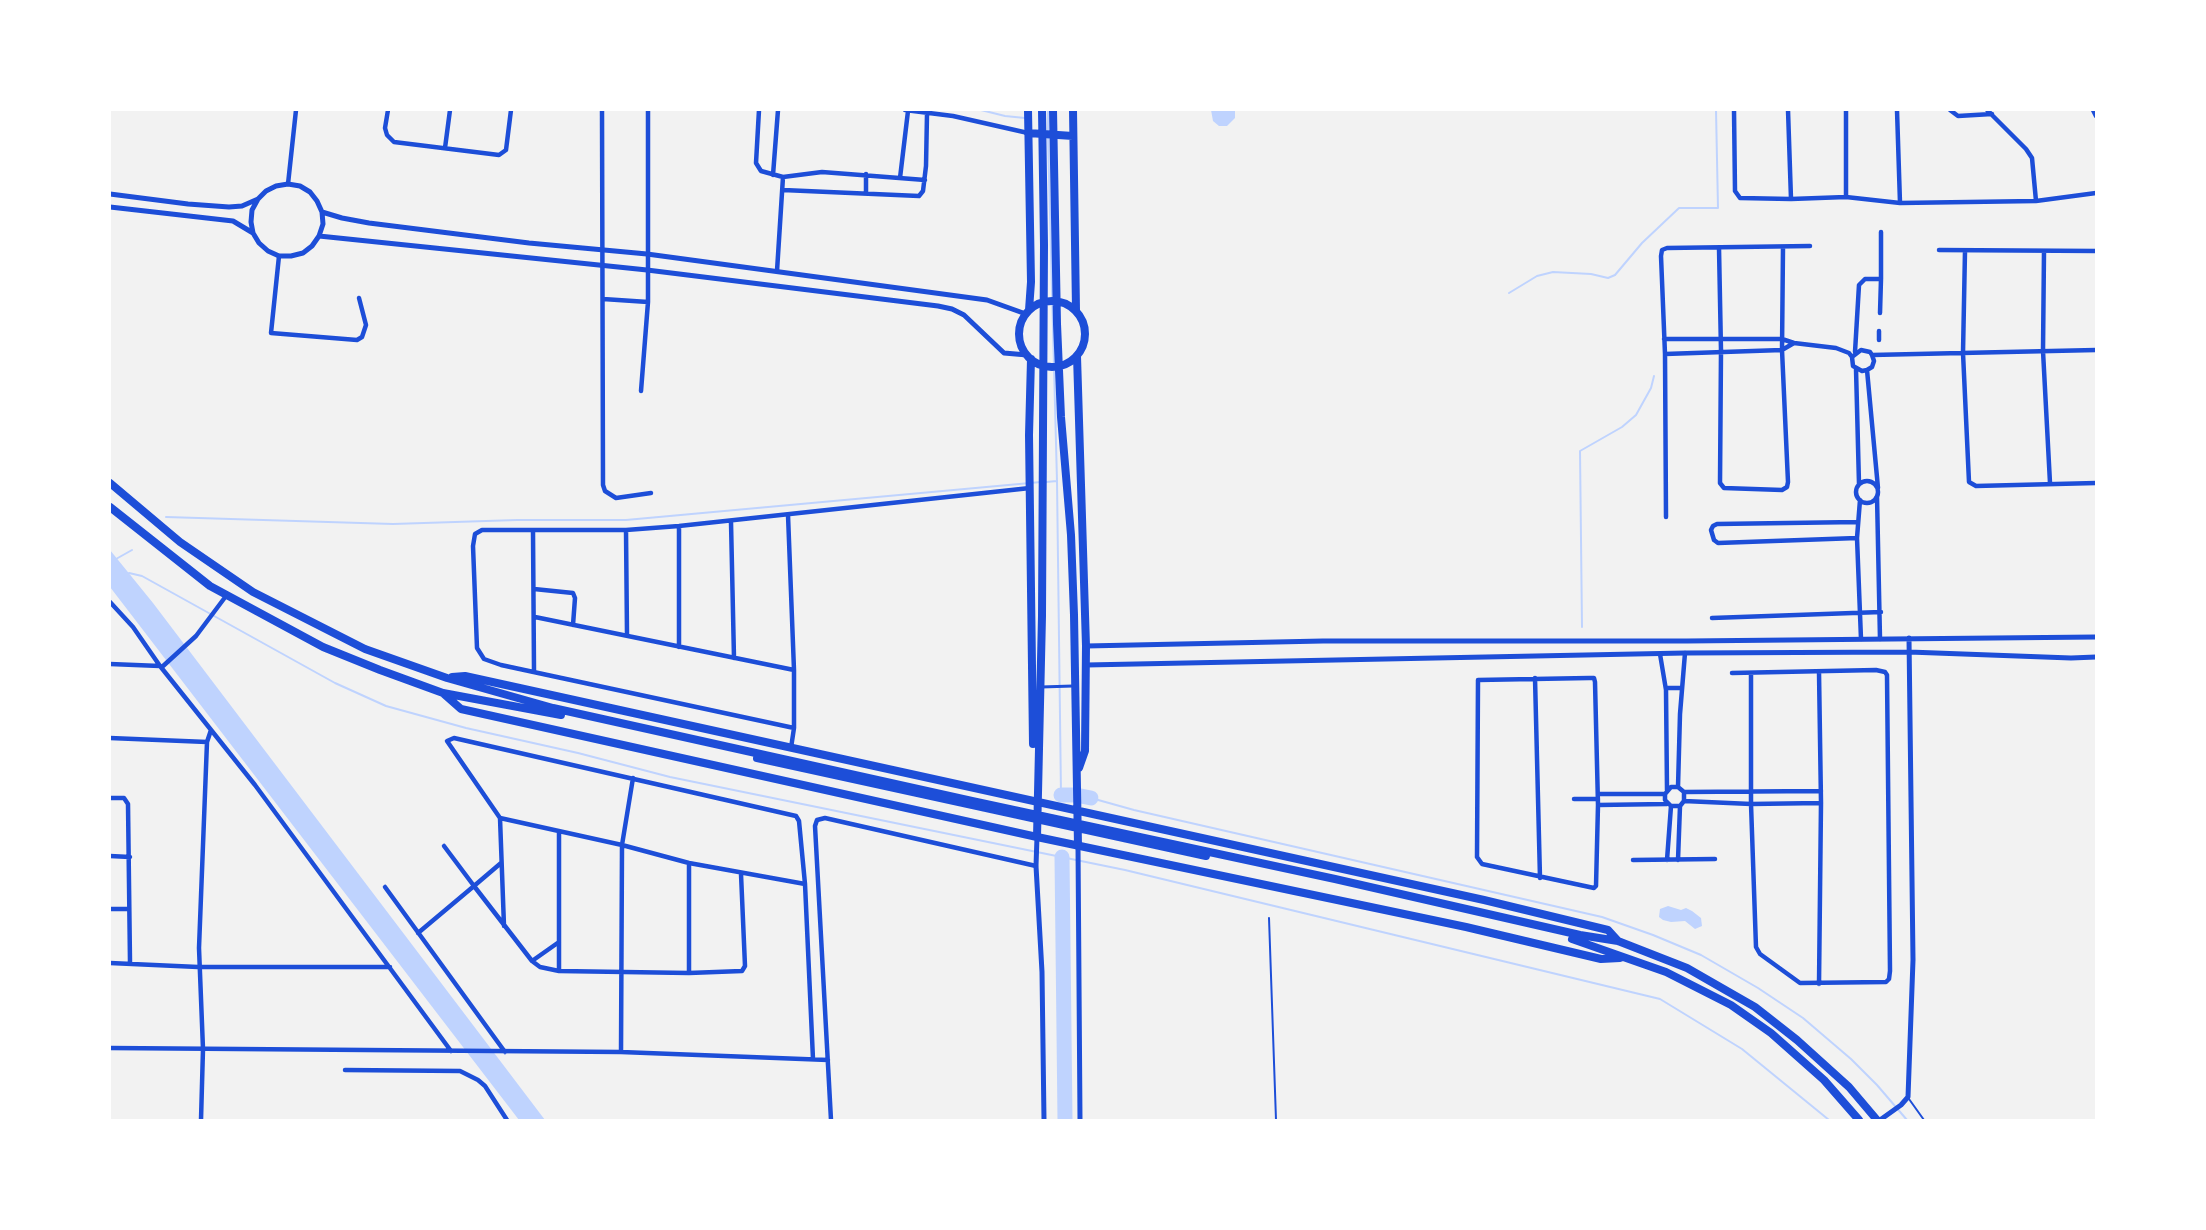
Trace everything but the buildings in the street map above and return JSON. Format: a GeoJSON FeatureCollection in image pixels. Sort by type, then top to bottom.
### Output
{"type":"FeatureCollection","features":[{"type":"Feature","properties":{"kind":"highway"},"geometry":{"type":"LineString","coordinates":[[1028,110],[1031,282],[1028,312]]}},
{"type":"Feature","properties":{"kind":"highway"},"geometry":{"type":"LineString","coordinates":[[1037,837],[1038,776],[1044,686],[1042,110]]}},
{"type":"Feature","properties":{"kind":"highway"},"geometry":{"type":"LineString","coordinates":[[1053,110],[1057,324],[1074,615],[1071,686],[1077,778],[1078,846]]}},
{"type":"Feature","properties":{"kind":"highway"},"geometry":{"type":"LineString","coordinates":[[1073,110],[1076,310]]}},
{"type":"Feature","properties":{"kind":"highway"},"geometry":{"type":"LineString","coordinates":[[1028,130],[1038,134],[1073,136]]}},
{"type":"Feature","properties":{"kind":"highway"},"geometry":{"type":"LineString","coordinates":[[1077,356],[1059,366],[1040,364],[1029,357],[1019,335],[1021,323],[1028,312],[1041,302],[1051,300],[1061,302],[1076,310],[1082,318],[1085,335],[1084,343],[1077,356],[1086,646],[1085,751],[1077,778]]}},
{"type":"Feature","properties":{"kind":"highway"},"geometry":{"type":"LineString","coordinates":[[1029,357],[1034,764],[1038,776]]}},
{"type":"Feature","properties":{"kind":"highway"},"geometry":{"type":"LineString","coordinates":[[110,483],[180,542],[253,592],[365,649],[447,678],[553,708],[972,804]]}},
{"type":"Feature","properties":{"kind":"highway"},"geometry":{"type":"LineString","coordinates":[[110,507],[190,572],[226,596],[323,646],[443,693],[552,713],[1334,883],[1579,941],[1651,966],[1689,982],[1761,1025],[1824,1080],[1859,1120]]}},
{"type":"Feature","properties":{"kind":"highway"},"geometry":{"type":"LineString","coordinates":[[447,678],[465,676],[1507,906],[1608,930],[1618,941]]}},
{"type":"Feature","properties":{"kind":"highway"},"geometry":{"type":"LineString","coordinates":[[443,693],[461,709],[1078,846],[1466,927],[1601,958],[1624,958]]}},
{"type":"Feature","properties":{"kind":"highway"},"geometry":{"type":"LineString","coordinates":[[1131,838],[1335,879],[1580,936],[1618,941],[1687,968],[1755,1007],[1797,1040],[1849,1087],[1879,1120]]}},
{"type":"Feature","properties":{"kind":"street"},"geometry":{"type":"LineString","coordinates":[[288,184],[296,110]]}},
{"type":"Feature","properties":{"kind":"street"},"geometry":{"type":"LineString","coordinates":[[388,110],[385,128],[387,135],[394,142],[502,154],[506,150],[511,110]]}},
{"type":"Feature","properties":{"kind":"street"},"geometry":{"type":"LineString","coordinates":[[445,148],[450,110]]}},
{"type":"Feature","properties":{"kind":"street"},"geometry":{"type":"LineString","coordinates":[[602,110],[603,489],[608,495],[616,498],[651,493]]}},
{"type":"Feature","properties":{"kind":"street"},"geometry":{"type":"LineString","coordinates":[[641,391],[648,302],[648,110]]}},
{"type":"Feature","properties":{"kind":"street"},"geometry":{"type":"LineString","coordinates":[[759,110],[757,165],[761,171],[783,177],[822,172],[925,180]]}},
{"type":"Feature","properties":{"kind":"street"},"geometry":{"type":"LineString","coordinates":[[773,175],[778,110]]}},
{"type":"Feature","properties":{"kind":"street"},"geometry":{"type":"LineString","coordinates":[[900,178],[907,110],[1028,130]]}},
{"type":"Feature","properties":{"kind":"street"},"geometry":{"type":"LineString","coordinates":[[1734,110],[1735,191],[1740,198],[1846,197],[1900,203],[2036,201],[2097,193]]}},
{"type":"Feature","properties":{"kind":"street"},"geometry":{"type":"LineString","coordinates":[[1788,110],[1791,199]]}},
{"type":"Feature","properties":{"kind":"street"},"geometry":{"type":"LineString","coordinates":[[1846,110],[1846,197]]}},
{"type":"Feature","properties":{"kind":"street"},"geometry":{"type":"LineString","coordinates":[[1897,110],[1900,203]]}},
{"type":"Feature","properties":{"kind":"street"},"geometry":{"type":"LineString","coordinates":[[1950,110],[1958,116],[1992,114]]}},
{"type":"Feature","properties":{"kind":"street"},"geometry":{"type":"LineString","coordinates":[[1988,110],[2032,158],[2036,201]]}},
{"type":"Feature","properties":{"kind":"street"},"geometry":{"type":"LineString","coordinates":[[2093,110],[2097,116]]}},
{"type":"Feature","properties":{"kind":"street"},"geometry":{"type":"LineString","coordinates":[[783,190],[919,196],[923,191],[925,180],[927,114]]}},
{"type":"Feature","properties":{"kind":"street"},"geometry":{"type":"LineString","coordinates":[[866,174],[866,193]]}},
{"type":"Feature","properties":{"kind":"street"},"geometry":{"type":"LineString","coordinates":[[777,271],[783,177]]}},
{"type":"Feature","properties":{"kind":"street"},"geometry":{"type":"LineString","coordinates":[[288,184],[300,186],[310,192],[322,212],[323,224],[312,246],[303,253],[291,256],[279,256],[268,251],[253,233],[252,210],[258,199],[266,191],[288,184]]}},
{"type":"Feature","properties":{"kind":"street"},"geometry":{"type":"LineString","coordinates":[[110,194],[229,207],[242,206],[258,199]]}},
{"type":"Feature","properties":{"kind":"street"},"geometry":{"type":"LineString","coordinates":[[110,207],[233,221],[253,233]]}},
{"type":"Feature","properties":{"kind":"street"},"geometry":{"type":"LineString","coordinates":[[322,212],[342,219],[369,223],[529,243],[647,254],[987,300],[1028,312]]}},
{"type":"Feature","properties":{"kind":"street"},"geometry":{"type":"LineString","coordinates":[[1880,313],[1881,232]]}},
{"type":"Feature","properties":{"kind":"street"},"geometry":{"type":"LineString","coordinates":[[319,236],[647,270],[945,307],[964,315],[1004,353],[1029,357]]}},
{"type":"Feature","properties":{"kind":"street"},"geometry":{"type":"LineString","coordinates":[[527,258],[529,243]]}},
{"type":"Feature","properties":{"kind":"street"},"geometry":{"type":"LineString","coordinates":[[1666,518],[1662,250],[1667,248],[1810,246]]}},
{"type":"Feature","properties":{"kind":"street"},"geometry":{"type":"LineString","coordinates":[[1719,248],[1720,485],[1724,488],[1782,490],[1787,487],[1788,483],[1782,350],[1783,247]]}},
{"type":"Feature","properties":{"kind":"street"},"geometry":{"type":"LineString","coordinates":[[1939,250],[2097,251]]}},
{"type":"Feature","properties":{"kind":"street"},"geometry":{"type":"LineString","coordinates":[[1965,251],[1963,354],[1969,482],[1976,486],[2097,483]]}},
{"type":"Feature","properties":{"kind":"street"},"geometry":{"type":"LineString","coordinates":[[2044,251],[2043,351],[2050,483]]}},
{"type":"Feature","properties":{"kind":"street"},"geometry":{"type":"LineString","coordinates":[[279,256],[272,333],[357,340],[362,337],[366,325],[359,298]]}},
{"type":"Feature","properties":{"kind":"street"},"geometry":{"type":"LineString","coordinates":[[1861,639],[1857,538],[1860,500],[1856,492],[1859,484],[1856,369],[1852,362],[1859,285],[1866,279],[1881,279]]}},
{"type":"Feature","properties":{"kind":"street"},"geometry":{"type":"LineString","coordinates":[[603,299],[648,302]]}},
{"type":"Feature","properties":{"kind":"street"},"geometry":{"type":"LineString","coordinates":[[1879,331],[1879,340]]}},
{"type":"Feature","properties":{"kind":"street"},"geometry":{"type":"LineString","coordinates":[[1664,339],[1782,339],[1794,343],[1836,348],[1854,355],[1865,350],[1872,355],[1874,361],[1872,367],[1862,371],[1856,369]]}},
{"type":"Feature","properties":{"kind":"street"},"geometry":{"type":"LineString","coordinates":[[1665,354],[1782,350],[1794,343]]}},
{"type":"Feature","properties":{"kind":"street"},"geometry":{"type":"LineString","coordinates":[[1872,355],[2097,350]]}},
{"type":"Feature","properties":{"kind":"street"},"geometry":{"type":"LineString","coordinates":[[1867,370],[1878,488],[1880,639]]}},
{"type":"Feature","properties":{"kind":"street"},"geometry":{"type":"LineString","coordinates":[[1859,484],[1867,480],[1878,488]]}},
{"type":"Feature","properties":{"kind":"street"},"geometry":{"type":"LineString","coordinates":[[794,728],[490,663],[478,652],[473,546],[475,534],[482,530],[626,530],[731,522],[1029,486]]}},
{"type":"Feature","properties":{"kind":"street"},"geometry":{"type":"LineString","coordinates":[[1860,500],[1872,502],[1878,496]]}},
{"type":"Feature","properties":{"kind":"street"},"geometry":{"type":"LineString","coordinates":[[788,515],[794,670],[794,728],[791,748]]}},
{"type":"Feature","properties":{"kind":"street"},"geometry":{"type":"LineString","coordinates":[[731,522],[734,658]]}},
{"type":"Feature","properties":{"kind":"street"},"geometry":{"type":"LineString","coordinates":[[1857,538],[1718,543],[1714,540],[1711,530],[1717,524],[1858,522]]}},
{"type":"Feature","properties":{"kind":"street"},"geometry":{"type":"LineString","coordinates":[[679,526],[680,647]]}},
{"type":"Feature","properties":{"kind":"street"},"geometry":{"type":"LineString","coordinates":[[626,530],[627,635]]}},
{"type":"Feature","properties":{"kind":"street"},"geometry":{"type":"LineString","coordinates":[[533,531],[534,671]]}},
{"type":"Feature","properties":{"kind":"street"},"geometry":{"type":"LineString","coordinates":[[534,589],[573,592],[575,598],[573,625]]}},
{"type":"Feature","properties":{"kind":"street"},"geometry":{"type":"LineString","coordinates":[[161,667],[196,636],[226,596]]}},
{"type":"Feature","properties":{"kind":"street"},"geometry":{"type":"LineString","coordinates":[[110,602],[133,627],[161,667],[255,785],[451,1051]]}},
{"type":"Feature","properties":{"kind":"street"},"geometry":{"type":"LineString","coordinates":[[1712,618],[1881,612]]}},
{"type":"Feature","properties":{"kind":"street"},"geometry":{"type":"LineString","coordinates":[[535,617],[794,670]]}},
{"type":"Feature","properties":{"kind":"street"},"geometry":{"type":"LineString","coordinates":[[1086,646],[1335,641],[1688,641],[2097,637]]}},
{"type":"Feature","properties":{"kind":"street"},"geometry":{"type":"LineString","coordinates":[[1879,1120],[1901,1105],[1908,1097],[1913,960],[1910,638]]}},
{"type":"Feature","properties":{"kind":"street"},"geometry":{"type":"LineString","coordinates":[[1086,665],[1686,653],[1909,652],[2097,657]]}},
{"type":"Feature","properties":{"kind":"street"},"geometry":{"type":"LineString","coordinates":[[1678,787],[1680,714],[1686,653]]}},
{"type":"Feature","properties":{"kind":"street"},"geometry":{"type":"LineString","coordinates":[[1660,654],[1666,688],[1666,792],[1669,805],[1667,860]]}},
{"type":"Feature","properties":{"kind":"street"},"geometry":{"type":"LineString","coordinates":[[110,664],[161,667]]}},
{"type":"Feature","properties":{"kind":"street"},"geometry":{"type":"LineString","coordinates":[[1732,673],[1876,670],[1885,672],[1887,675],[1890,975],[1886,981],[1800,983],[1760,954],[1756,947],[1751,804],[1751,673]]}},
{"type":"Feature","properties":{"kind":"street"},"geometry":{"type":"LineString","coordinates":[[1819,672],[1821,791],[1819,984]]}},
{"type":"Feature","properties":{"kind":"street"},"geometry":{"type":"LineString","coordinates":[[1535,678],[1540,878]]}},
{"type":"Feature","properties":{"kind":"street"},"geometry":{"type":"LineString","coordinates":[[1535,678],[1594,679],[1598,796],[1595,887],[1540,878],[1485,865],[1477,857],[1478,681],[1481,679],[1535,678]]}},
{"type":"Feature","properties":{"kind":"street"},"geometry":{"type":"LineString","coordinates":[[1044,686],[1071,686]]}},
{"type":"Feature","properties":{"kind":"street"},"geometry":{"type":"LineString","coordinates":[[1666,688],[1682,688]]}},
{"type":"Feature","properties":{"kind":"street"},"geometry":{"type":"LineString","coordinates":[[1666,714],[1680,714]]}},
{"type":"Feature","properties":{"kind":"street"},"geometry":{"type":"LineString","coordinates":[[201,1120],[203,1049],[198,967],[207,742],[212,730]]}},
{"type":"Feature","properties":{"kind":"street"},"geometry":{"type":"LineString","coordinates":[[110,738],[207,742]]}},
{"type":"Feature","properties":{"kind":"street"},"geometry":{"type":"LineString","coordinates":[[504,926],[500,818],[447,743],[448,739],[454,738],[793,814],[799,821],[805,884],[813,1059]]}},
{"type":"Feature","properties":{"kind":"street"},"geometry":{"type":"LineString","coordinates":[[621,1052],[622,845],[633,778]]}},
{"type":"Feature","properties":{"kind":"street"},"geometry":{"type":"LineString","coordinates":[[1574,799],[1666,792],[1671,787],[1678,787],[1684,792],[1821,791]]}},
{"type":"Feature","properties":{"kind":"street"},"geometry":{"type":"LineString","coordinates":[[1678,860],[1680,806],[1684,801],[1684,792]]}},
{"type":"Feature","properties":{"kind":"street"},"geometry":{"type":"LineString","coordinates":[[110,798],[124,798],[128,804],[130,962]]}},
{"type":"Feature","properties":{"kind":"street"},"geometry":{"type":"LineString","coordinates":[[1684,801],[1751,804],[1821,803]]}},
{"type":"Feature","properties":{"kind":"street"},"geometry":{"type":"LineString","coordinates":[[1598,806],[1680,806]]}},
{"type":"Feature","properties":{"kind":"street"},"geometry":{"type":"LineString","coordinates":[[500,818],[622,845],[689,863],[805,884]]}},
{"type":"Feature","properties":{"kind":"street"},"geometry":{"type":"LineString","coordinates":[[831,1120],[815,826],[817,820],[825,818],[1036,865]]}},
{"type":"Feature","properties":{"kind":"street"},"geometry":{"type":"LineString","coordinates":[[559,831],[559,972]]}},
{"type":"Feature","properties":{"kind":"street"},"geometry":{"type":"LineString","coordinates":[[1037,837],[1044,1120]]}},
{"type":"Feature","properties":{"kind":"street"},"geometry":{"type":"LineString","coordinates":[[444,846],[532,961],[540,967],[559,972],[740,972],[744,968],[741,874]]}},
{"type":"Feature","properties":{"kind":"street"},"geometry":{"type":"LineString","coordinates":[[1078,846],[1080,1120]]}},
{"type":"Feature","properties":{"kind":"street"},"geometry":{"type":"LineString","coordinates":[[110,856],[130,857]]}},
{"type":"Feature","properties":{"kind":"street"},"geometry":{"type":"LineString","coordinates":[[1633,860],[1715,859]]}},
{"type":"Feature","properties":{"kind":"street"},"geometry":{"type":"LineString","coordinates":[[418,933],[501,863]]}},
{"type":"Feature","properties":{"kind":"street"},"geometry":{"type":"LineString","coordinates":[[689,863],[689,973]]}},
{"type":"Feature","properties":{"kind":"street"},"geometry":{"type":"LineString","coordinates":[[385,887],[505,1052]]}},
{"type":"Feature","properties":{"kind":"street"},"geometry":{"type":"LineString","coordinates":[[110,909],[129,909]]}},
{"type":"Feature","properties":{"kind":"street"},"geometry":{"type":"LineString","coordinates":[[532,961],[559,942]]}},
{"type":"Feature","properties":{"kind":"street"},"geometry":{"type":"LineString","coordinates":[[110,963],[130,962],[198,967],[390,968]]}},
{"type":"Feature","properties":{"kind":"street"},"geometry":{"type":"LineString","coordinates":[[110,1048],[621,1052],[828,1060]]}},
{"type":"Feature","properties":{"kind":"street"},"geometry":{"type":"LineString","coordinates":[[345,1070],[460,1071],[478,1080],[484,1086],[507,1120]]}},
{"type":"Feature","properties":{"kind":"lane"},"geometry":{"type":"LineString","coordinates":[[1269,918],[1276,1120]]}},
{"type":"Feature","properties":{"kind":"lane"},"geometry":{"type":"LineString","coordinates":[[1908,1097],[1924,1120]]}},
{"type":"Feature","properties":{"kind":"water"},"geometry":{"type":"Polygon","coordinates":[[[1211,110],[1235,110],[1235,118],[1227,126],[1219,126],[1213,121],[1211,110]]]}},
{"type":"Feature","properties":{"kind":"water"},"geometry":{"type":"Polygon","coordinates":[[[110,550],[153,603],[545,1120],[519,1120],[110,587],[110,550]]]}},
{"type":"Feature","properties":{"kind":"water"},"geometry":{"type":"Polygon","coordinates":[[[1668,906],[1692,911],[1701,918],[1702,926],[1695,929],[1685,921],[1663,920],[1659,917],[1660,909],[1668,906]]]}},
{"type":"Feature","properties":{"kind":"waterway"},"geometry":{"type":"LineString","coordinates":[[981,110],[1025,118]]}},
{"type":"Feature","properties":{"kind":"waterway"},"geometry":{"type":"LineString","coordinates":[[1048,110],[1048,132]]}},
{"type":"Feature","properties":{"kind":"waterway"},"geometry":{"type":"LineString","coordinates":[[1509,293],[1537,276],[1553,272],[1591,274],[1608,278],[1615,275],[1642,243],[1679,208],[1718,208],[1716,110]]}},
{"type":"Feature","properties":{"kind":"waterway"},"geometry":{"type":"LineString","coordinates":[[1048,138],[1057,481],[1061,795]]}},
{"type":"Feature","properties":{"kind":"waterway"},"geometry":{"type":"LineString","coordinates":[[1582,627],[1580,451],[1622,427],[1636,415],[1651,388],[1654,376]]}},
{"type":"Feature","properties":{"kind":"waterway"},"geometry":{"type":"LineString","coordinates":[[1046,482],[1057,481]]}},
{"type":"Feature","properties":{"kind":"waterway"},"geometry":{"type":"LineString","coordinates":[[166,517],[393,524],[517,520],[626,520],[1041,482]]}},
{"type":"Feature","properties":{"kind":"waterway"},"geometry":{"type":"LineString","coordinates":[[116,559],[132,550]]}},
{"type":"Feature","properties":{"kind":"waterway"},"geometry":{"type":"LineString","coordinates":[[129,573],[142,576],[335,683],[386,706],[466,728],[578,753],[670,777],[1125,870],[1660,999],[1742,1049],[1829,1120]]}},
{"type":"Feature","properties":{"kind":"waterway"},"geometry":{"type":"LineString","coordinates":[[1061,795],[1091,798]]}},
{"type":"Feature","properties":{"kind":"waterway"},"geometry":{"type":"LineString","coordinates":[[1091,798],[1134,810],[1602,917],[1653,935],[1701,955],[1758,988],[1803,1018],[1851,1059],[1907,1120]]}},
{"type":"Feature","properties":{"kind":"waterway"},"geometry":{"type":"LineString","coordinates":[[1062,857],[1065,1120]]}}]}
